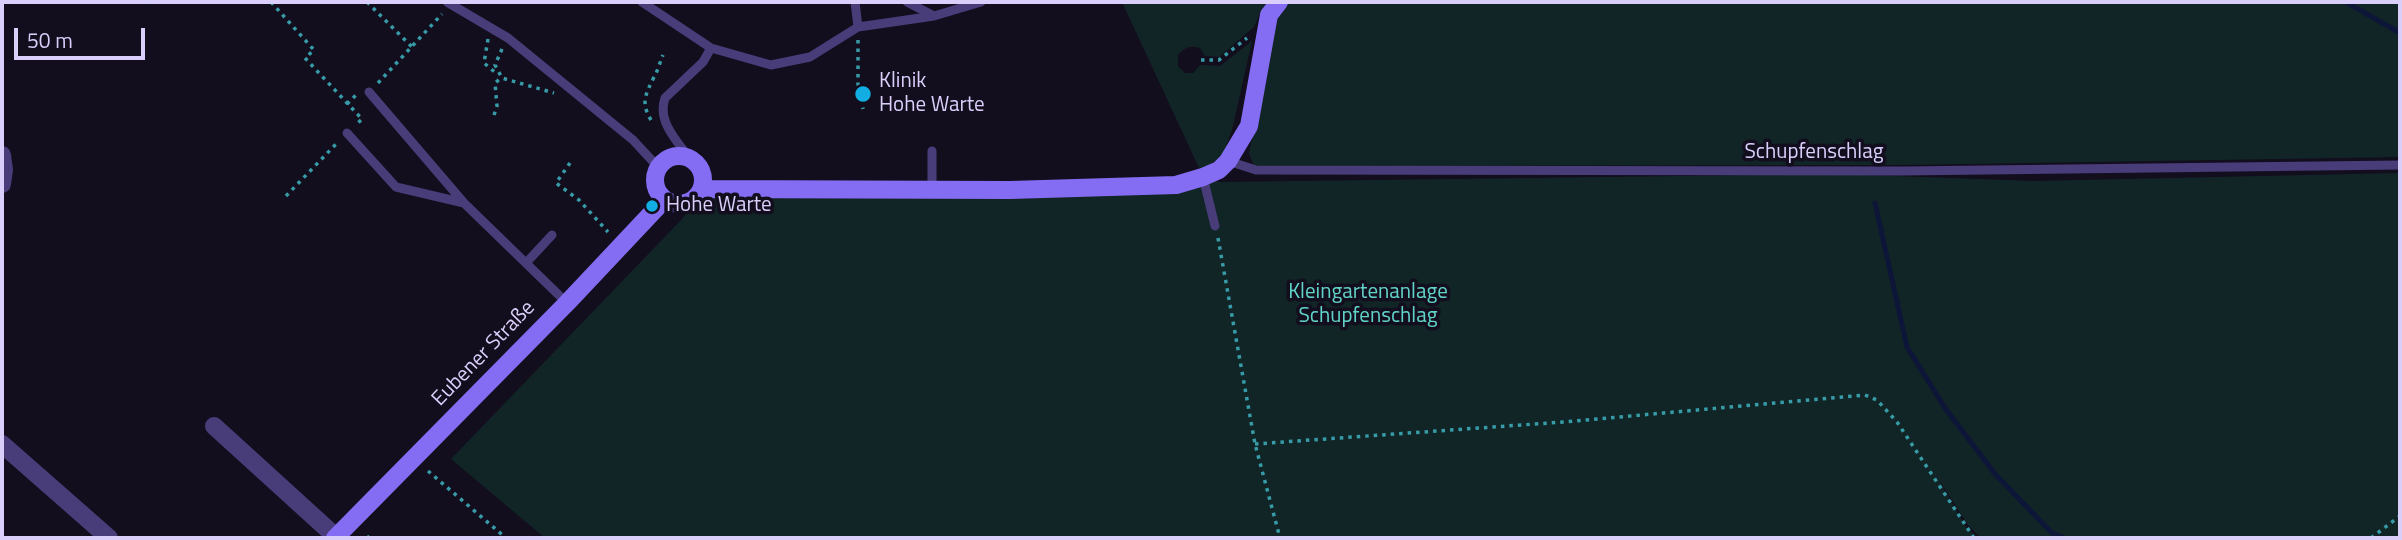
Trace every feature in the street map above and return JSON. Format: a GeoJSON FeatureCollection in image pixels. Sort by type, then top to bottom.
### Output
{"type":"FeatureCollection","features":[{"type":"Feature","properties":{"kind":"street"},"geometry":{"type":"LineString","coordinates":[[702,189],[701,172],[690,159],[672,157],[658,167],[655,185],[664,200],[677,205],[689,202],[702,189],[932,190],[1176,185],[1203,177],[1219,170],[1228,161],[1249,126],[1269,15],[1279,2]]}},
{"type":"Feature","properties":{"kind":"street"},"geometry":{"type":"LineString","coordinates":[[2,155],[2,184]]}},
{"type":"Feature","properties":{"kind":"street","name":"Eubener Straße"},"geometry":{"type":"LineString","coordinates":[[335,538],[664,200]]}},
{"type":"Feature","properties":{"kind":"street"},"geometry":{"type":"LineString","coordinates":[[214,426],[335,538]]}},
{"type":"Feature","properties":{"kind":"street"},"geometry":{"type":"LineString","coordinates":[[2,444],[109,538]]}},
{"type":"Feature","properties":{"kind":"lane"},"geometry":{"type":"LineString","coordinates":[[642,2],[711,48],[771,65],[810,57],[858,27],[934,16],[981,2]]}},
{"type":"Feature","properties":{"kind":"lane"},"geometry":{"type":"LineString","coordinates":[[855,2],[858,27]]}},
{"type":"Feature","properties":{"kind":"lane"},"geometry":{"type":"LineString","coordinates":[[907,2],[934,16]]}},
{"type":"Feature","properties":{"kind":"lane"},"geometry":{"type":"LineString","coordinates":[[449,4],[508,38],[633,140],[658,167]]}},
{"type":"Feature","properties":{"kind":"lane"},"geometry":{"type":"LineString","coordinates":[[690,159],[669,130],[662,114],[662,105],[665,97],[704,62],[711,48]]}},
{"type":"Feature","properties":{"kind":"lane"},"geometry":{"type":"LineString","coordinates":[[369,92],[464,203],[566,303]]}},
{"type":"Feature","properties":{"kind":"lane"},"geometry":{"type":"LineString","coordinates":[[346,133],[396,187],[464,203]]}},
{"type":"Feature","properties":{"kind":"lane"},"geometry":{"type":"LineString","coordinates":[[932,150],[932,190]]}},
{"type":"Feature","properties":{"kind":"lane","name":"Schupfenschlag"},"geometry":{"type":"LineString","coordinates":[[1228,161],[1256,170],[1903,171],[2400,165]]}},
{"type":"Feature","properties":{"kind":"lane"},"geometry":{"type":"LineString","coordinates":[[1203,177],[1215,226]]}},
{"type":"Feature","properties":{"kind":"lane"},"geometry":{"type":"LineString","coordinates":[[526,263],[552,235]]}},
{"type":"Feature","properties":{"kind":"path"},"geometry":{"type":"LineString","coordinates":[[271,2],[313,50],[305,58],[362,119],[286,196]]}},
{"type":"Feature","properties":{"kind":"path"},"geometry":{"type":"LineString","coordinates":[[367,2],[412,47]]}},
{"type":"Feature","properties":{"kind":"path"},"geometry":{"type":"LineString","coordinates":[[347,104],[364,88],[369,92],[449,4]]}},
{"type":"Feature","properties":{"kind":"path"},"geometry":{"type":"LineString","coordinates":[[1201,60],[1219,61],[1268,21]]}},
{"type":"Feature","properties":{"kind":"path"},"geometry":{"type":"LineString","coordinates":[[492,27],[484,49],[484,63],[502,78],[558,94],[573,91]]}},
{"type":"Feature","properties":{"kind":"path"},"geometry":{"type":"LineString","coordinates":[[858,27],[858,84],[863,109]]}},
{"type":"Feature","properties":{"kind":"path"},"geometry":{"type":"LineString","coordinates":[[502,78],[495,65],[508,38]]}},
{"type":"Feature","properties":{"kind":"path"},"geometry":{"type":"LineString","coordinates":[[494,115],[497,106],[495,83],[502,78]]}},
{"type":"Feature","properties":{"kind":"path"},"geometry":{"type":"LineString","coordinates":[[570,163],[556,183],[579,200],[608,232]]}},
{"type":"Feature","properties":{"kind":"path"},"geometry":{"type":"LineString","coordinates":[[1215,226],[1255,444],[1280,538]]}},
{"type":"Feature","properties":{"kind":"path"},"geometry":{"type":"LineString","coordinates":[[1255,444],[1563,422],[1866,395],[1877,400],[1896,422],[1974,538]]}},
{"type":"Feature","properties":{"kind":"path"},"geometry":{"type":"LineString","coordinates":[[428,471],[506,538]]}},
{"type":"Feature","properties":{"kind":"path"},"geometry":{"type":"LineString","coordinates":[[2371,538],[2400,516]]}},
{"type":"Feature","properties":{"kind":"green space"},"geometry":{"type":"Polygon","coordinates":[[[1122,2],[1268,2],[1254,27],[1219,57],[1205,56],[1200,48],[1193,47],[1185,48],[1178,55],[1178,66],[1185,73],[1193,73],[1200,65],[1220,66],[1252,41],[1232,130],[1222,157],[1200,170],[1122,2]]]}},
{"type":"Feature","properties":{"kind":"green space"},"geometry":{"type":"Polygon","coordinates":[[[1290,2],[2400,2],[2400,157],[1905,165],[1254,166],[1249,153],[1277,19],[1290,2]]]}},
{"type":"Feature","properties":{"kind":"green space","name":"Kleingartenanlage Schupfenschlag"},"geometry":{"type":"Polygon","coordinates":[[[2400,173],[2400,538],[1981,538],[1968,525],[1936,475],[1966,527],[1978,538],[545,538],[451,459],[683,218],[699,193],[1203,177],[1220,182],[1838,174],[2034,181],[2400,173]]]}},
{"type":"Feature","properties":{"kind":"waterway"},"geometry":{"type":"LineString","coordinates":[[2346,2],[2400,33]]}},
{"type":"Feature","properties":{"kind":"waterway"},"geometry":{"type":"LineString","coordinates":[[1875,203],[1907,347],[1945,408],[1995,474],[2052,533],[2065,538]]}},
{"type":"Feature","properties":{"kind":"place","name":"Klinik Hohe Warte"},"geometry":{"type":"Point","coordinates":[863,94]}},
{"type":"Feature","properties":{"kind":"place","name":"Hohe Warte"},"geometry":{"type":"Point","coordinates":[652,206]}}]}
